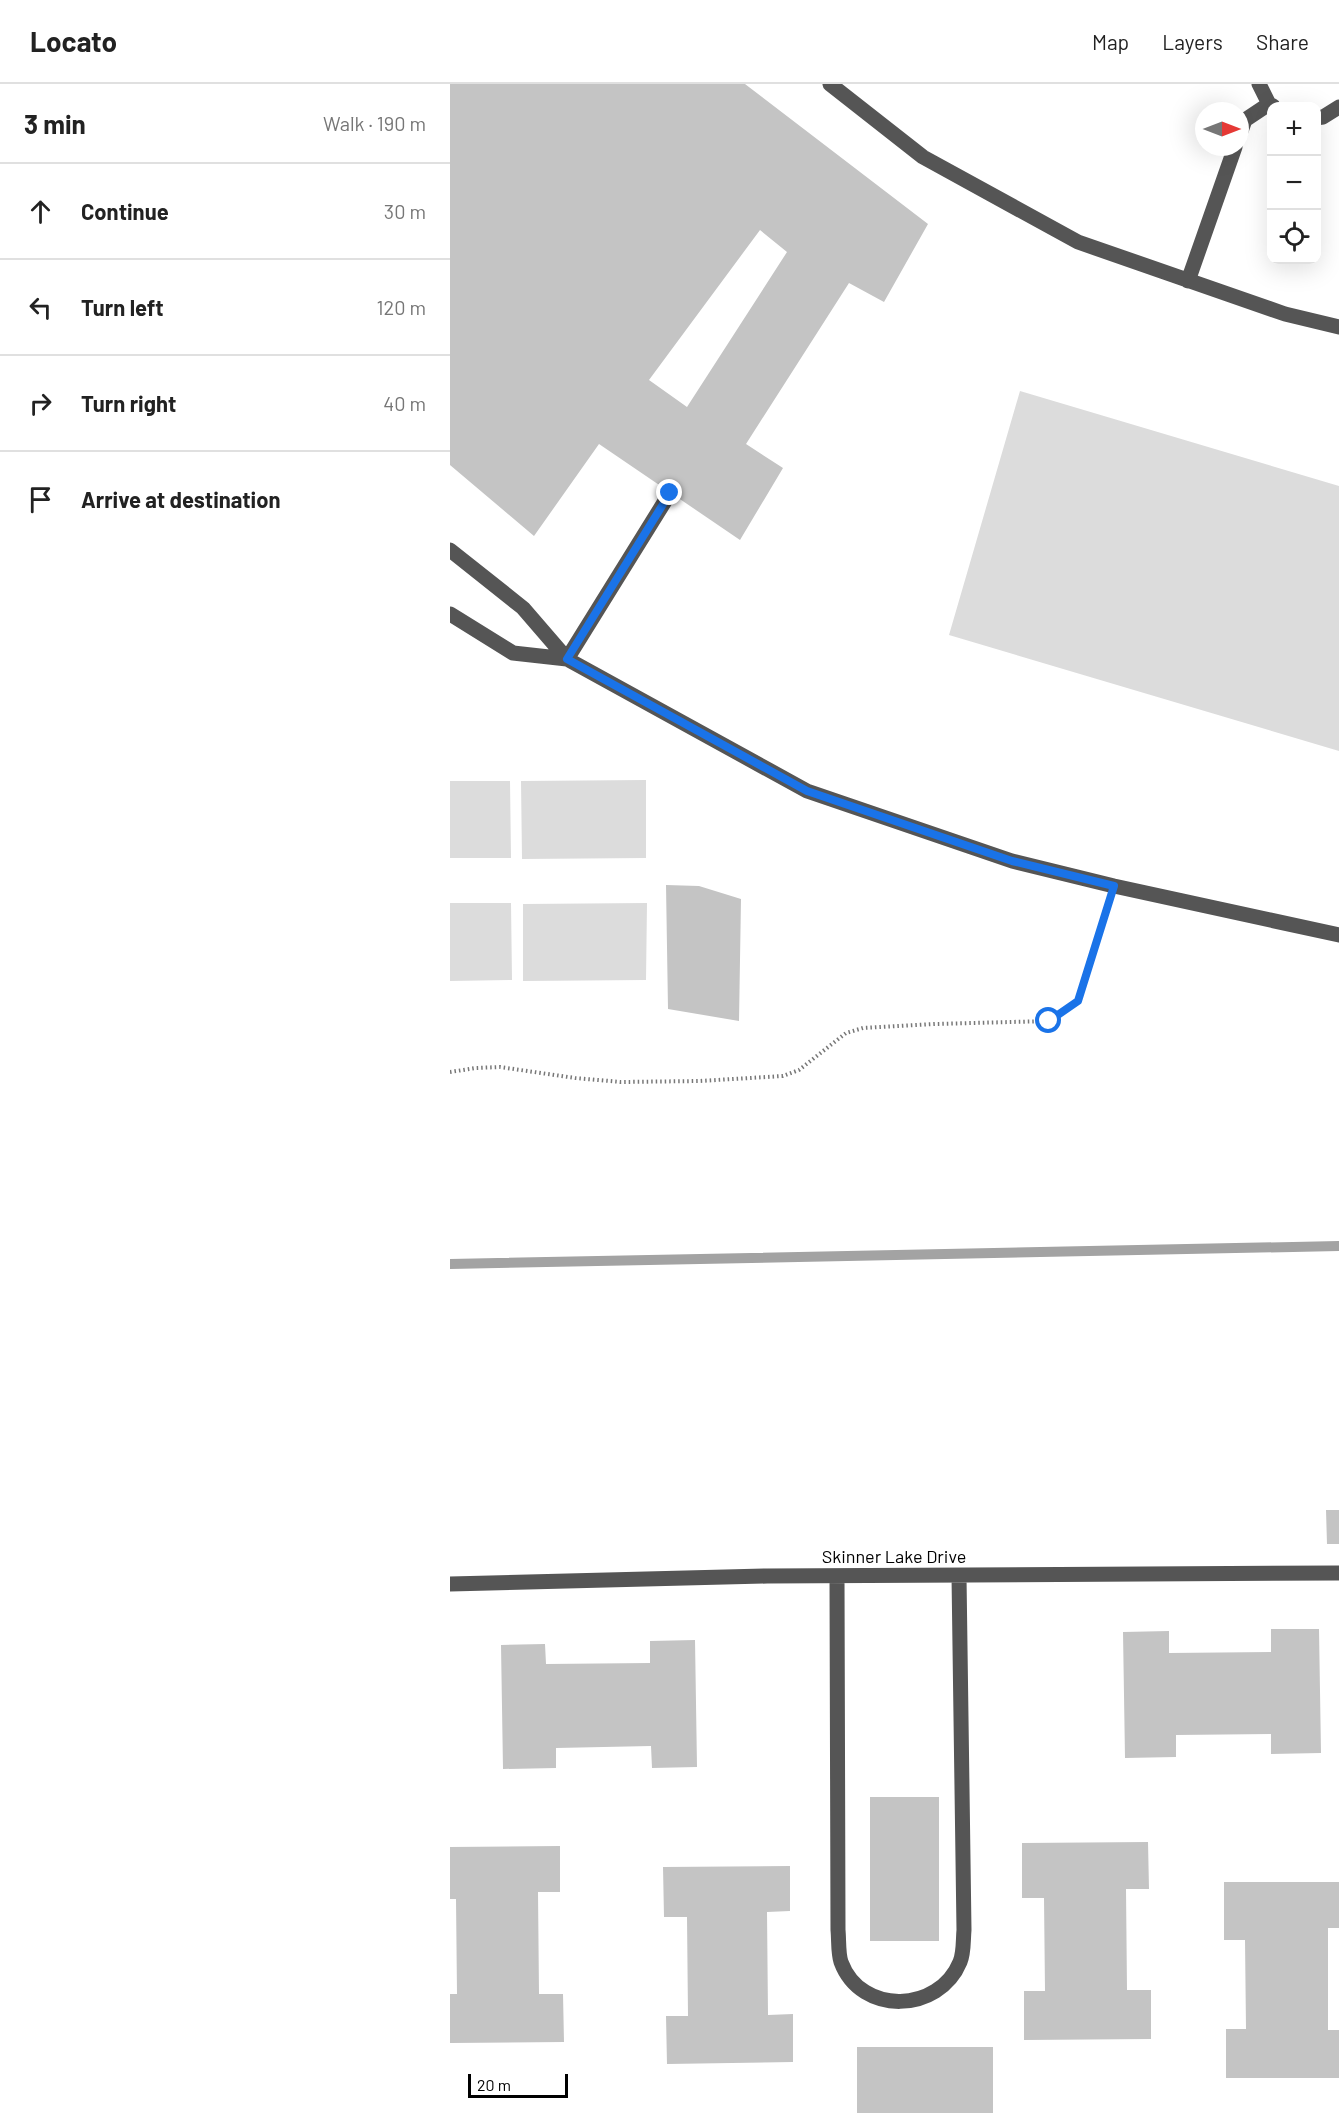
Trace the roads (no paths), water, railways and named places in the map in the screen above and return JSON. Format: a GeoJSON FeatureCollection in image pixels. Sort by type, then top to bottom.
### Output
{"type":"FeatureCollection","features":[{"type":"Feature","properties":{"kind":"street"},"geometry":{"type":"LineString","coordinates":[[830,84],[923,157],[1078,242],[1285,314],[1339,327]]}},
{"type":"Feature","properties":{"kind":"street"},"geometry":{"type":"LineString","coordinates":[[1260,84],[1269,102]]}},
{"type":"Feature","properties":{"kind":"street"},"geometry":{"type":"LineString","coordinates":[[1249,118],[1267,107]]}},
{"type":"Feature","properties":{"kind":"street"},"geometry":{"type":"LineString","coordinates":[[1321,117],[1339,107]]}},
{"type":"Feature","properties":{"kind":"street"},"geometry":{"type":"LineString","coordinates":[[1188,280],[1232,156]]}},
{"type":"Feature","properties":{"kind":"street"},"geometry":{"type":"LineString","coordinates":[[567,659],[670,493]]}},
{"type":"Feature","properties":{"kind":"street"},"geometry":{"type":"LineString","coordinates":[[450,550],[523,608],[567,659],[807,791],[1012,861],[1114,886],[1339,935]]}},
{"type":"Feature","properties":{"kind":"street"},"geometry":{"type":"LineString","coordinates":[[450,614],[513,653],[567,659]]}},
{"type":"Feature","properties":{"kind":"street","name":"Skinner Lake Drive"},"geometry":{"type":"LineString","coordinates":[[450,1584],[837,1576],[1339,1573]]}},
{"type":"Feature","properties":{"kind":"street"},"geometry":{"type":"LineString","coordinates":[[837,1576],[838,1930],[841,1961],[852,1979],[868,1993],[885,2000],[907,2002],[933,1994],[948,1982],[961,1961],[964,1930],[959,1576]]}},
{"type":"Feature","properties":{"kind":"waterway"},"geometry":{"type":"LineString","coordinates":[[450,1264],[1339,1246]]}}]}
